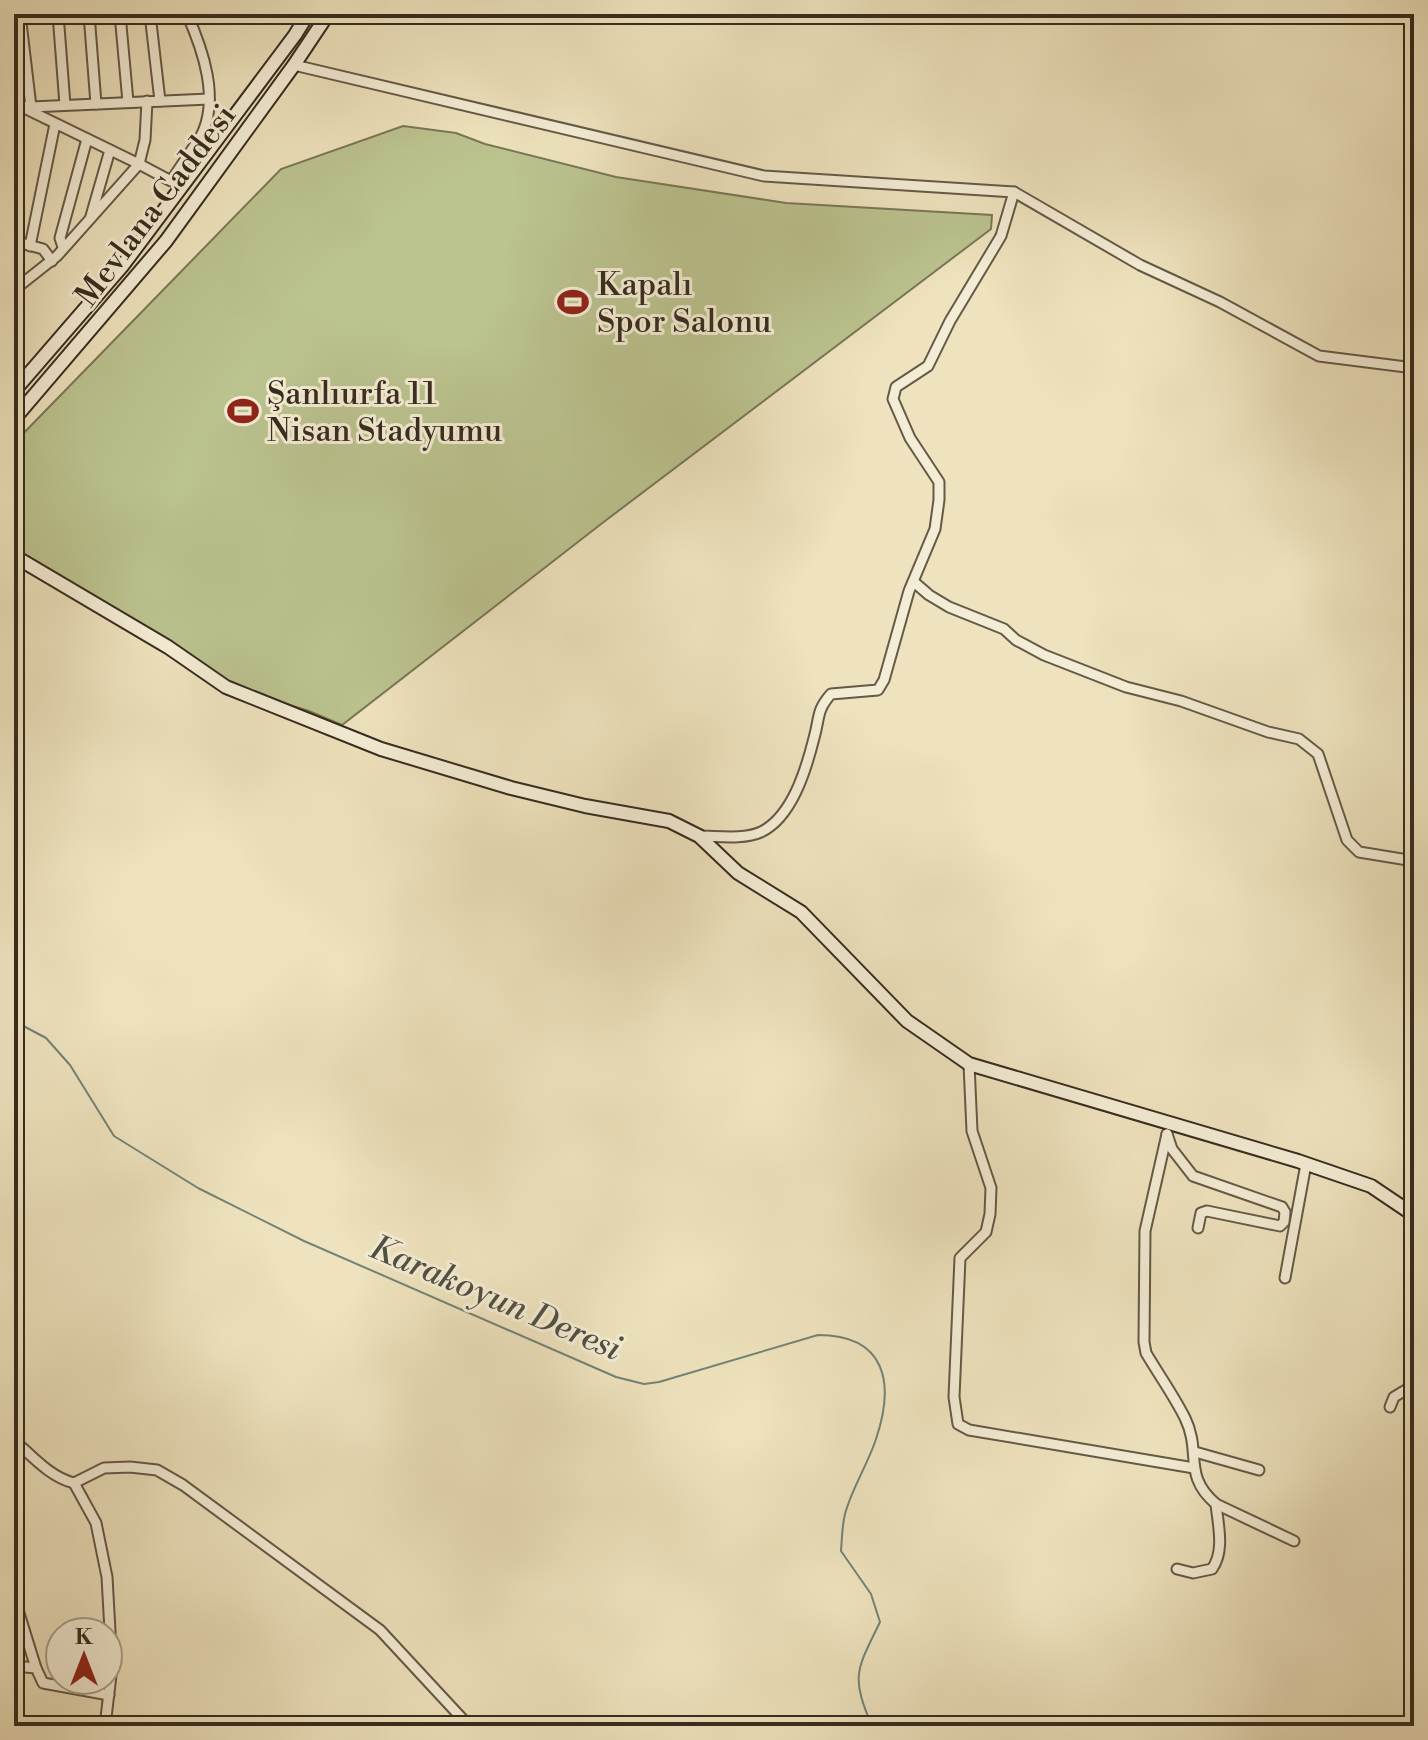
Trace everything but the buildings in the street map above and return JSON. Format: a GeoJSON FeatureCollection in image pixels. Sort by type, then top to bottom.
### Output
{"type":"FeatureCollection","features":[{"type":"Feature","properties":{"kind":"street"},"geometry":{"type":"LineString","coordinates":[[14,122],[21,106],[20,14]]}},
{"type":"Feature","properties":{"kind":"street"},"geometry":{"type":"LineString","coordinates":[[58,14],[65,105]]}},
{"type":"Feature","properties":{"kind":"street"},"geometry":{"type":"LineString","coordinates":[[89,14],[96,104]]}},
{"type":"Feature","properties":{"kind":"street"},"geometry":{"type":"LineString","coordinates":[[120,14],[128,102]]}},
{"type":"Feature","properties":{"kind":"street"},"geometry":{"type":"LineString","coordinates":[[150,14],[160,101]]}},
{"type":"Feature","properties":{"kind":"street"},"geometry":{"type":"LineString","coordinates":[[21,106],[171,181],[201,136],[209,99],[205,64],[187,14]]}},
{"type":"Feature","properties":{"kind":"street"},"geometry":{"type":"LineString","coordinates":[[14,391],[123,265],[308,14]]}},
{"type":"Feature","properties":{"kind":"street","name":"Mevlana Caddesi"},"geometry":{"type":"LineString","coordinates":[[14,419],[166,241],[328,14]]}},
{"type":"Feature","properties":{"kind":"street"},"geometry":{"type":"LineString","coordinates":[[294,65],[764,176],[1014,192],[1140,265],[1220,302],[1319,356],[1414,368]]}},
{"type":"Feature","properties":{"kind":"street"},"geometry":{"type":"LineString","coordinates":[[21,106],[209,99]]}},
{"type":"Feature","properties":{"kind":"street"},"geometry":{"type":"LineString","coordinates":[[14,290],[52,261],[139,164],[145,140],[147,101]]}},
{"type":"Feature","properties":{"kind":"street"},"geometry":{"type":"LineString","coordinates":[[30,246],[55,124]]}},
{"type":"Feature","properties":{"kind":"street"},"geometry":{"type":"LineString","coordinates":[[201,136],[215,142]]}},
{"type":"Feature","properties":{"kind":"street"},"geometry":{"type":"LineString","coordinates":[[63,247],[60,238],[87,139]]}},
{"type":"Feature","properties":{"kind":"street"},"geometry":{"type":"LineString","coordinates":[[90,219],[110,150]]}},
{"type":"Feature","properties":{"kind":"street"},"geometry":{"type":"LineString","coordinates":[[699,836],[733,837],[759,833],[781,818],[809,757],[819,706],[831,694],[878,690],[884,680],[914,582],[935,529],[939,500],[939,482],[910,438],[893,399],[896,387],[928,366],[950,321],[1001,236],[1014,192]]}},
{"type":"Feature","properties":{"kind":"street"},"geometry":{"type":"LineString","coordinates":[[14,241],[43,249],[52,261]]}},
{"type":"Feature","properties":{"kind":"street"},"geometry":{"type":"LineString","coordinates":[[14,556],[168,647],[226,687],[381,749],[556,799],[669,821],[699,836],[738,873],[801,912],[907,1021],[969,1064],[1167,1128],[1306,1164],[1371,1186],[1414,1214]]}},
{"type":"Feature","properties":{"kind":"street"},"geometry":{"type":"LineString","coordinates":[[914,582],[949,607],[1004,629],[1016,640],[1044,655],[1126,687],[1181,701],[1268,732],[1299,739],[1318,754],[1347,840],[1359,852],[1414,861]]}},
{"type":"Feature","properties":{"kind":"street"},"geometry":{"type":"LineString","coordinates":[[969,1064],[972,1131],[991,1188],[986,1232],[960,1258],[954,1397],[958,1424],[969,1430],[1194,1468]]}},
{"type":"Feature","properties":{"kind":"street"},"geometry":{"type":"LineString","coordinates":[[1167,1128],[1172,1149],[1193,1176],[1282,1207],[1285,1212],[1284,1222],[1280,1226],[1207,1211],[1201,1213],[1198,1228]]}},
{"type":"Feature","properties":{"kind":"street"},"geometry":{"type":"LineString","coordinates":[[1167,1128],[1146,1220],[1146,1353],[1185,1419],[1195,1452],[1194,1475],[1207,1496],[1216,1504],[1294,1541]]}},
{"type":"Feature","properties":{"kind":"street"},"geometry":{"type":"LineString","coordinates":[[1285,1278],[1306,1164]]}},
{"type":"Feature","properties":{"kind":"street"},"geometry":{"type":"LineString","coordinates":[[1390,1407],[1394,1397],[1414,1385]]}},
{"type":"Feature","properties":{"kind":"street"},"geometry":{"type":"LineString","coordinates":[[14,1440],[50,1471],[74,1483],[96,1523],[107,1577],[109,1616]]}},
{"type":"Feature","properties":{"kind":"street"},"geometry":{"type":"LineString","coordinates":[[1195,1452],[1259,1470]]}},
{"type":"Feature","properties":{"kind":"street"},"geometry":{"type":"LineString","coordinates":[[74,1483],[104,1468],[157,1470],[295,1565],[380,1630],[469,1726]]}},
{"type":"Feature","properties":{"kind":"street"},"geometry":{"type":"LineString","coordinates":[[1177,1569],[1193,1573],[1212,1569],[1219,1560],[1216,1504]]}},
{"type":"Feature","properties":{"kind":"street"},"geometry":{"type":"LineString","coordinates":[[14,1597],[36,1668],[44,1683]]}},
{"type":"Feature","properties":{"kind":"street"},"geometry":{"type":"LineString","coordinates":[[14,1666],[36,1668]]}},
{"type":"Feature","properties":{"kind":"street"},"geometry":{"type":"LineString","coordinates":[[105,1726],[109,1696]]}},
{"type":"Feature","properties":{"kind":"green space"},"geometry":{"type":"Polygon","coordinates":[[[403,126],[456,133],[485,144],[616,177],[786,203],[992,215],[991,229],[342,725],[309,711],[244,691],[14,550],[14,443],[281,169],[403,126]]]}},
{"type":"Feature","properties":{"kind":"waterway","name":"Karakoyun Deresi"},"geometry":{"type":"LineString","coordinates":[[14,1021],[46,1038],[70,1065],[114,1136],[198,1188],[304,1241],[616,1377],[644,1384],[659,1382],[818,1335],[841,1337],[858,1343],[871,1353],[880,1366],[885,1399],[873,1448],[845,1514],[841,1551],[871,1594],[880,1622],[859,1673],[861,1695],[872,1726]]}},
{"type":"Feature","properties":{"kind":"place","name":"Kapalı Spor Salonu"},"geometry":{"type":"Point","coordinates":[573,302]}},
{"type":"Feature","properties":{"kind":"place","name":"Şanlıurfa 11 Nisan Stadyumu"},"geometry":{"type":"Point","coordinates":[243,411]}}]}
